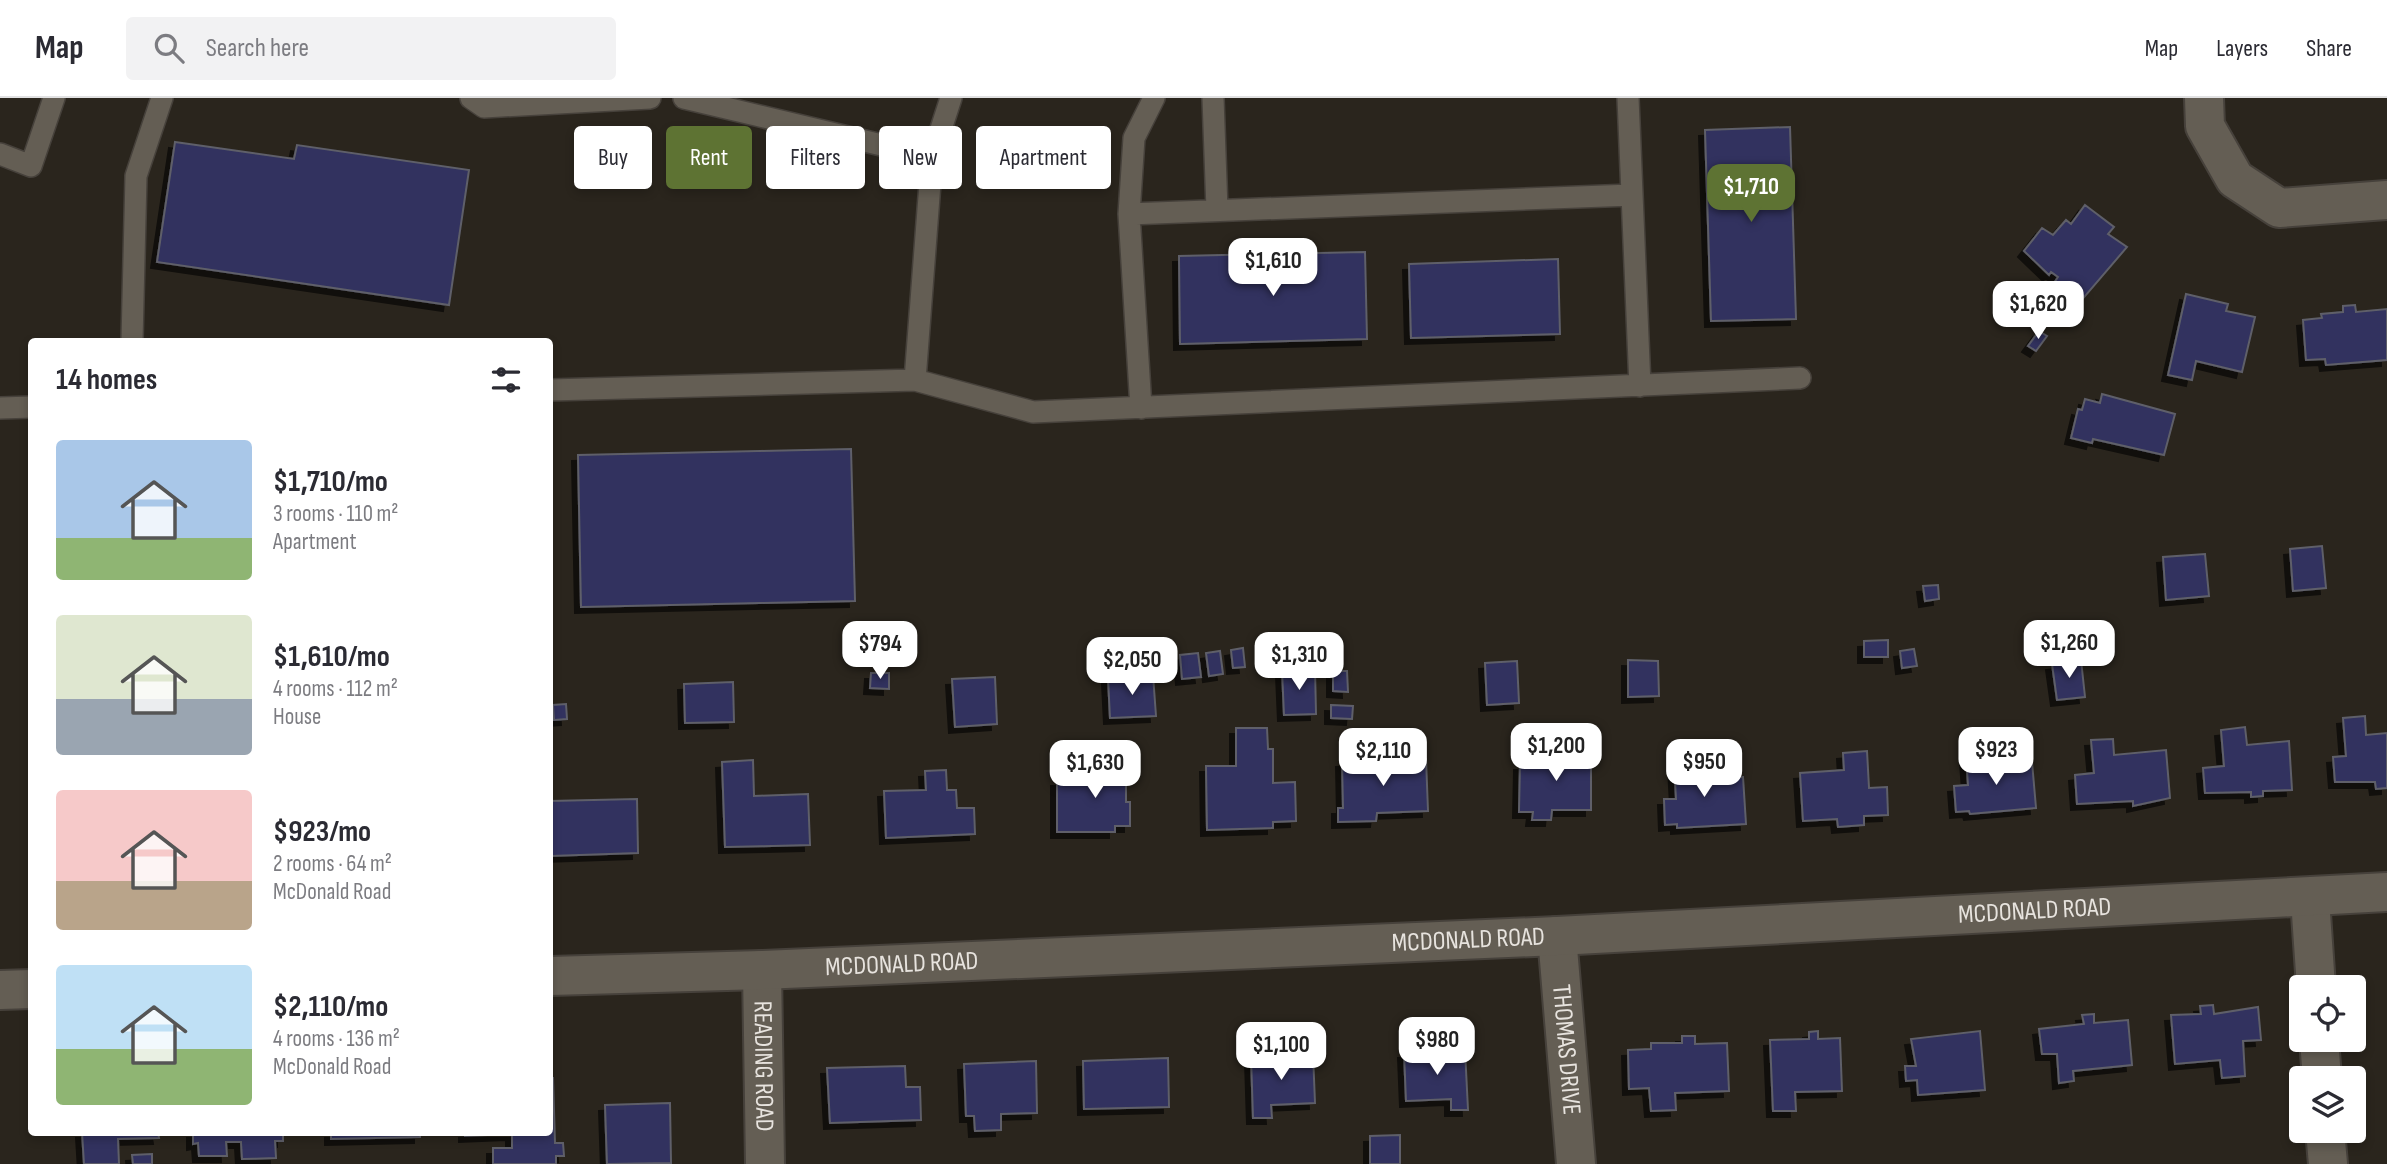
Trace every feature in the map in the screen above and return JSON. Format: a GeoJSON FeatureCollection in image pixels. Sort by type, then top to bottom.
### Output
{"type":"FeatureCollection","features":[{"type":"Feature","properties":{"kind":"street"},"geometry":{"type":"LineString","coordinates":[[2204,98],[2206,126],[2235,179],[2280,208],[2387,200]]}},
{"type":"Feature","properties":{"kind":"street","name":"MCDONALD ROAD"},"geometry":{"type":"LineString","coordinates":[[553,976],[761,970],[1557,936],[2310,899],[2387,892]]}},
{"type":"Feature","properties":{"kind":"street"},"geometry":{"type":"LineString","coordinates":[[2310,899],[2315,975]]}},
{"type":"Feature","properties":{"kind":"street","name":"THOMAS DRIVE"},"geometry":{"type":"LineString","coordinates":[[1557,936],[1576,1164]]}},
{"type":"Feature","properties":{"kind":"street","name":"READING ROAD"},"geometry":{"type":"LineString","coordinates":[[761,970],[765,1164]]}},
{"type":"Feature","properties":{"kind":"street"},"geometry":{"type":"LineString","coordinates":[[0,990],[28,989]]}},
{"type":"Feature","properties":{"kind":"street"},"geometry":{"type":"LineString","coordinates":[[2326,1143],[2328,1164]]}},
{"type":"Feature","properties":{"kind":"lane"},"geometry":{"type":"LineString","coordinates":[[0,155],[32,166],[54,98]]}},
{"type":"Feature","properties":{"kind":"lane"},"geometry":{"type":"LineString","coordinates":[[132,338],[136,176],[162,98]]}},
{"type":"Feature","properties":{"kind":"lane"},"geometry":{"type":"LineString","coordinates":[[471,98],[484,107],[650,98]]}},
{"type":"Feature","properties":{"kind":"lane"},"geometry":{"type":"LineString","coordinates":[[684,98],[879,144]]}},
{"type":"Feature","properties":{"kind":"lane"},"geometry":{"type":"LineString","coordinates":[[942,126],[951,98]]}},
{"type":"Feature","properties":{"kind":"lane"},"geometry":{"type":"LineString","coordinates":[[1141,408],[1129,214],[1134,138],[1154,98]]}},
{"type":"Feature","properties":{"kind":"lane"},"geometry":{"type":"LineString","coordinates":[[1213,98],[1217,210]]}},
{"type":"Feature","properties":{"kind":"lane"},"geometry":{"type":"LineString","coordinates":[[1628,98],[1640,386]]}},
{"type":"Feature","properties":{"kind":"lane"},"geometry":{"type":"LineString","coordinates":[[915,380],[930,189]]}},
{"type":"Feature","properties":{"kind":"lane"},"geometry":{"type":"LineString","coordinates":[[1129,214],[1632,195]]}},
{"type":"Feature","properties":{"kind":"lane"},"geometry":{"type":"LineString","coordinates":[[553,390],[915,380],[1033,412],[1800,378]]}},
{"type":"Feature","properties":{"kind":"lane"},"geometry":{"type":"LineString","coordinates":[[0,408],[28,407]]}},
{"type":"Feature","properties":{"kind":"building"},"geometry":{"type":"Polygon","coordinates":[[[1790,127],[1796,319],[1711,321],[1705,130],[1790,127]]]}},
{"type":"Feature","properties":{"kind":"building"},"geometry":{"type":"Polygon","coordinates":[[[175,142],[294,159],[297,145],[469,170],[449,305],[157,262],[175,142]]]}},
{"type":"Feature","properties":{"kind":"building"},"geometry":{"type":"Polygon","coordinates":[[[2085,205],[2114,227],[2108,234],[2127,247],[2080,302],[2054,283],[2058,277],[2051,272],[2049,275],[2024,251],[2042,228],[2053,235],[2066,220],[2071,224],[2085,205]]]}},
{"type":"Feature","properties":{"kind":"building"},"geometry":{"type":"Polygon","coordinates":[[[1365,252],[1367,339],[1180,344],[1179,256],[1365,252]]]}},
{"type":"Feature","properties":{"kind":"building"},"geometry":{"type":"Polygon","coordinates":[[[1558,259],[1560,334],[1411,338],[1409,264],[1558,259]]]}},
{"type":"Feature","properties":{"kind":"building"},"geometry":{"type":"Polygon","coordinates":[[[2186,294],[2228,304],[2226,311],[2255,317],[2242,372],[2196,361],[2192,380],[2168,375],[2186,294]]]}},
{"type":"Feature","properties":{"kind":"building"},"geometry":{"type":"Polygon","coordinates":[[[2355,305],[2356,312],[2387,309],[2387,360],[2326,365],[2325,359],[2306,360],[2303,320],[2322,318],[2321,314],[2343,312],[2343,306],[2355,305]]]}},
{"type":"Feature","properties":{"kind":"building"},"geometry":{"type":"Polygon","coordinates":[[[2039,331],[2047,336],[2036,351],[2028,346],[2039,331]]]}},
{"type":"Feature","properties":{"kind":"building"},"geometry":{"type":"Polygon","coordinates":[[[2102,394],[2175,414],[2164,455],[2093,439],[2092,443],[2071,438],[2078,409],[2082,410],[2085,399],[2100,403],[2102,394]]]}},
{"type":"Feature","properties":{"kind":"building"},"geometry":{"type":"Polygon","coordinates":[[[851,449],[855,601],[581,607],[578,455],[851,449]]]}},
{"type":"Feature","properties":{"kind":"building"},"geometry":{"type":"Polygon","coordinates":[[[2322,546],[2326,588],[2293,591],[2290,549],[2322,546]]]}},
{"type":"Feature","properties":{"kind":"building"},"geometry":{"type":"Polygon","coordinates":[[[2205,554],[2209,596],[2166,600],[2163,557],[2205,554]]]}},
{"type":"Feature","properties":{"kind":"building"},"geometry":{"type":"Polygon","coordinates":[[[1938,585],[1939,599],[1925,601],[1923,586],[1938,585]]]}},
{"type":"Feature","properties":{"kind":"building"},"geometry":{"type":"Polygon","coordinates":[[[1888,640],[1888,657],[1864,657],[1864,641],[1888,640]]]}},
{"type":"Feature","properties":{"kind":"building"},"geometry":{"type":"Polygon","coordinates":[[[1243,648],[1245,667],[1233,668],[1231,650],[1243,648]]]}},
{"type":"Feature","properties":{"kind":"building"},"geometry":{"type":"Polygon","coordinates":[[[1914,649],[1917,666],[1902,668],[1900,651],[1914,649]]]}},
{"type":"Feature","properties":{"kind":"building"},"geometry":{"type":"Polygon","coordinates":[[[1220,651],[1223,674],[1209,676],[1206,653],[1220,651]]]}},
{"type":"Feature","properties":{"kind":"building"},"geometry":{"type":"Polygon","coordinates":[[[1198,653],[1201,677],[1182,679],[1180,655],[1198,653]]]}},
{"type":"Feature","properties":{"kind":"building"},"geometry":{"type":"Polygon","coordinates":[[[1628,660],[1658,661],[1659,696],[1628,697],[1628,660]]]}},
{"type":"Feature","properties":{"kind":"building"},"geometry":{"type":"Polygon","coordinates":[[[2081,660],[2085,697],[2057,700],[2052,664],[2081,660]]]}},
{"type":"Feature","properties":{"kind":"building"},"geometry":{"type":"Polygon","coordinates":[[[1517,661],[1519,703],[1487,705],[1485,663],[1517,661]]]}},
{"type":"Feature","properties":{"kind":"building"},"geometry":{"type":"Polygon","coordinates":[[[1315,669],[1316,714],[1284,715],[1282,670],[1315,669]]]}},
{"type":"Feature","properties":{"kind":"building"},"geometry":{"type":"Polygon","coordinates":[[[1333,671],[1347,671],[1348,692],[1333,691],[1333,671]]]}},
{"type":"Feature","properties":{"kind":"building"},"geometry":{"type":"Polygon","coordinates":[[[871,673],[889,673],[889,689],[870,688],[871,673]]]}},
{"type":"Feature","properties":{"kind":"building"},"geometry":{"type":"Polygon","coordinates":[[[1153,675],[1156,716],[1110,718],[1108,678],[1153,675]]]}},
{"type":"Feature","properties":{"kind":"building"},"geometry":{"type":"Polygon","coordinates":[[[995,677],[997,724],[955,727],[952,679],[995,677]]]}},
{"type":"Feature","properties":{"kind":"building"},"geometry":{"type":"Polygon","coordinates":[[[733,682],[734,722],[685,723],[684,684],[733,682]]]}},
{"type":"Feature","properties":{"kind":"building"},"geometry":{"type":"Polygon","coordinates":[[[566,704],[567,719],[554,720],[553,705],[566,704]]]}},
{"type":"Feature","properties":{"kind":"building"},"geometry":{"type":"Polygon","coordinates":[[[1331,705],[1353,706],[1352,719],[1331,718],[1331,705]]]}},
{"type":"Feature","properties":{"kind":"building"},"geometry":{"type":"Polygon","coordinates":[[[2365,716],[2366,735],[2387,733],[2387,788],[2376,789],[2375,782],[2335,782],[2333,757],[2346,756],[2343,718],[2365,716]]]}},
{"type":"Feature","properties":{"kind":"building"},"geometry":{"type":"Polygon","coordinates":[[[2245,727],[2247,745],[2289,741],[2292,790],[2263,791],[2263,796],[2251,797],[2251,792],[2205,793],[2203,768],[2224,766],[2221,730],[2245,727]]]}},
{"type":"Feature","properties":{"kind":"building"},"geometry":{"type":"Polygon","coordinates":[[[1236,728],[1267,728],[1268,749],[1273,749],[1273,783],[1295,782],[1296,821],[1273,822],[1273,828],[1207,830],[1206,766],[1236,766],[1236,728]]]}},
{"type":"Feature","properties":{"kind":"building"},"geometry":{"type":"Polygon","coordinates":[[[2113,739],[2114,755],[2166,750],[2170,798],[2133,806],[2133,801],[2077,804],[2075,775],[2094,773],[2091,740],[2113,739]]]}},
{"type":"Feature","properties":{"kind":"building"},"geometry":{"type":"Polygon","coordinates":[[[1550,749],[1586,749],[1586,761],[1591,761],[1591,810],[1552,810],[1551,820],[1532,820],[1533,812],[1519,812],[1520,764],[1532,764],[1532,754],[1550,754],[1550,749]]]}},
{"type":"Feature","properties":{"kind":"building"},"geometry":{"type":"Polygon","coordinates":[[[1867,751],[1869,788],[1887,787],[1888,815],[1864,816],[1864,825],[1838,827],[1837,819],[1803,821],[1800,773],[1844,770],[1843,753],[1867,751]]]}},
{"type":"Feature","properties":{"kind":"building"},"geometry":{"type":"Polygon","coordinates":[[[1990,753],[1991,765],[2032,762],[2036,808],[1970,814],[1969,811],[1956,812],[1954,786],[1968,785],[1966,756],[1990,753]]]}},
{"type":"Feature","properties":{"kind":"building"},"geometry":{"type":"Polygon","coordinates":[[[1426,759],[1428,811],[1377,813],[1376,821],[1338,822],[1338,808],[1343,808],[1342,761],[1426,759]]]}},
{"type":"Feature","properties":{"kind":"building"},"geometry":{"type":"Polygon","coordinates":[[[753,760],[754,796],[808,794],[810,845],[725,847],[722,762],[753,760]]]}},
{"type":"Feature","properties":{"kind":"building"},"geometry":{"type":"Polygon","coordinates":[[[1091,760],[1126,760],[1126,802],[1130,802],[1130,826],[1115,826],[1115,832],[1057,832],[1057,780],[1091,780],[1091,760]]]}},
{"type":"Feature","properties":{"kind":"building"},"geometry":{"type":"Polygon","coordinates":[[[1700,760],[1701,779],[1743,777],[1746,824],[1677,828],[1677,824],[1665,825],[1664,799],[1676,799],[1674,762],[1700,760]]]}},
{"type":"Feature","properties":{"kind":"building"},"geometry":{"type":"Polygon","coordinates":[[[946,770],[947,790],[956,790],[957,808],[974,808],[975,834],[886,838],[884,791],[926,790],[925,771],[946,770]]]}},
{"type":"Feature","properties":{"kind":"building"},"geometry":{"type":"Polygon","coordinates":[[[637,799],[638,853],[553,856],[553,801],[637,799]]]}},
{"type":"Feature","properties":{"kind":"building"},"geometry":{"type":"Polygon","coordinates":[[[2213,1005],[2214,1014],[2258,1007],[2261,1040],[2243,1041],[2245,1076],[2222,1078],[2220,1060],[2175,1064],[2171,1015],[2201,1014],[2200,1006],[2213,1005]]]}},
{"type":"Feature","properties":{"kind":"building"},"geometry":{"type":"Polygon","coordinates":[[[2094,1014],[2094,1023],[2128,1020],[2132,1065],[2073,1071],[2074,1081],[2059,1083],[2057,1054],[2042,1054],[2039,1029],[2084,1024],[2082,1015],[2094,1014]]]}},
{"type":"Feature","properties":{"kind":"building"},"geometry":{"type":"Polygon","coordinates":[[[1818,1031],[1818,1039],[1840,1038],[1842,1091],[1795,1092],[1796,1111],[1773,1111],[1770,1040],[1809,1039],[1809,1032],[1818,1031]]]}},
{"type":"Feature","properties":{"kind":"building"},"geometry":{"type":"Polygon","coordinates":[[[1980,1031],[1985,1090],[1918,1095],[1917,1080],[1906,1081],[1905,1066],[1916,1066],[1911,1039],[1980,1031]]]}},
{"type":"Feature","properties":{"kind":"building"},"geometry":{"type":"Polygon","coordinates":[[[1682,1036],[1695,1036],[1695,1044],[1727,1043],[1729,1091],[1675,1093],[1676,1110],[1651,1111],[1649,1088],[1629,1089],[1628,1050],[1651,1049],[1651,1043],[1682,1043],[1682,1036]]]}},
{"type":"Feature","properties":{"kind":"building"},"geometry":{"type":"Polygon","coordinates":[[[1465,1050],[1468,1110],[1451,1110],[1451,1099],[1406,1101],[1404,1052],[1465,1050]]]}},
{"type":"Feature","properties":{"kind":"building"},"geometry":{"type":"Polygon","coordinates":[[[1313,1054],[1315,1103],[1271,1105],[1272,1118],[1253,1118],[1251,1056],[1313,1054]]]}},
{"type":"Feature","properties":{"kind":"building"},"geometry":{"type":"Polygon","coordinates":[[[1168,1058],[1169,1107],[1084,1109],[1083,1061],[1168,1058]]]}},
{"type":"Feature","properties":{"kind":"building"},"geometry":{"type":"Polygon","coordinates":[[[1036,1061],[1037,1113],[1001,1114],[1001,1130],[975,1131],[974,1116],[966,1116],[964,1064],[1036,1061]]]}},
{"type":"Feature","properties":{"kind":"building"},"geometry":{"type":"Polygon","coordinates":[[[905,1066],[906,1087],[920,1087],[921,1120],[830,1123],[827,1068],[905,1066]]]}},
{"type":"Feature","properties":{"kind":"building"},"geometry":{"type":"Polygon","coordinates":[[[553,1078],[555,1143],[563,1143],[564,1156],[556,1156],[556,1164],[493,1164],[493,1148],[512,1148],[512,1136],[553,1136],[553,1078]]]}},
{"type":"Feature","properties":{"kind":"building"},"geometry":{"type":"Polygon","coordinates":[[[670,1103],[671,1163],[607,1164],[605,1105],[670,1103]]]}},
{"type":"Feature","properties":{"kind":"building"},"geometry":{"type":"Polygon","coordinates":[[[1400,1135],[1400,1164],[1370,1164],[1370,1136],[1400,1135]]]}},
{"type":"Feature","properties":{"kind":"building"},"geometry":{"type":"Polygon","coordinates":[[[82,1136],[159,1136],[118,1139],[119,1164],[84,1164],[82,1136]]]}},
{"type":"Feature","properties":{"kind":"building"},"geometry":{"type":"Polygon","coordinates":[[[193,1136],[283,1136],[283,1141],[275,1141],[276,1158],[242,1159],[241,1142],[226,1142],[227,1156],[199,1156],[198,1143],[193,1144],[193,1136]]]}},
{"type":"Feature","properties":{"kind":"building"},"geometry":{"type":"Polygon","coordinates":[[[331,1136],[420,1136],[420,1137],[331,1139],[331,1136]]]}},
{"type":"Feature","properties":{"kind":"building"},"geometry":{"type":"Polygon","coordinates":[[[152,1154],[152,1164],[133,1164],[132,1155],[152,1154]]]}}]}
